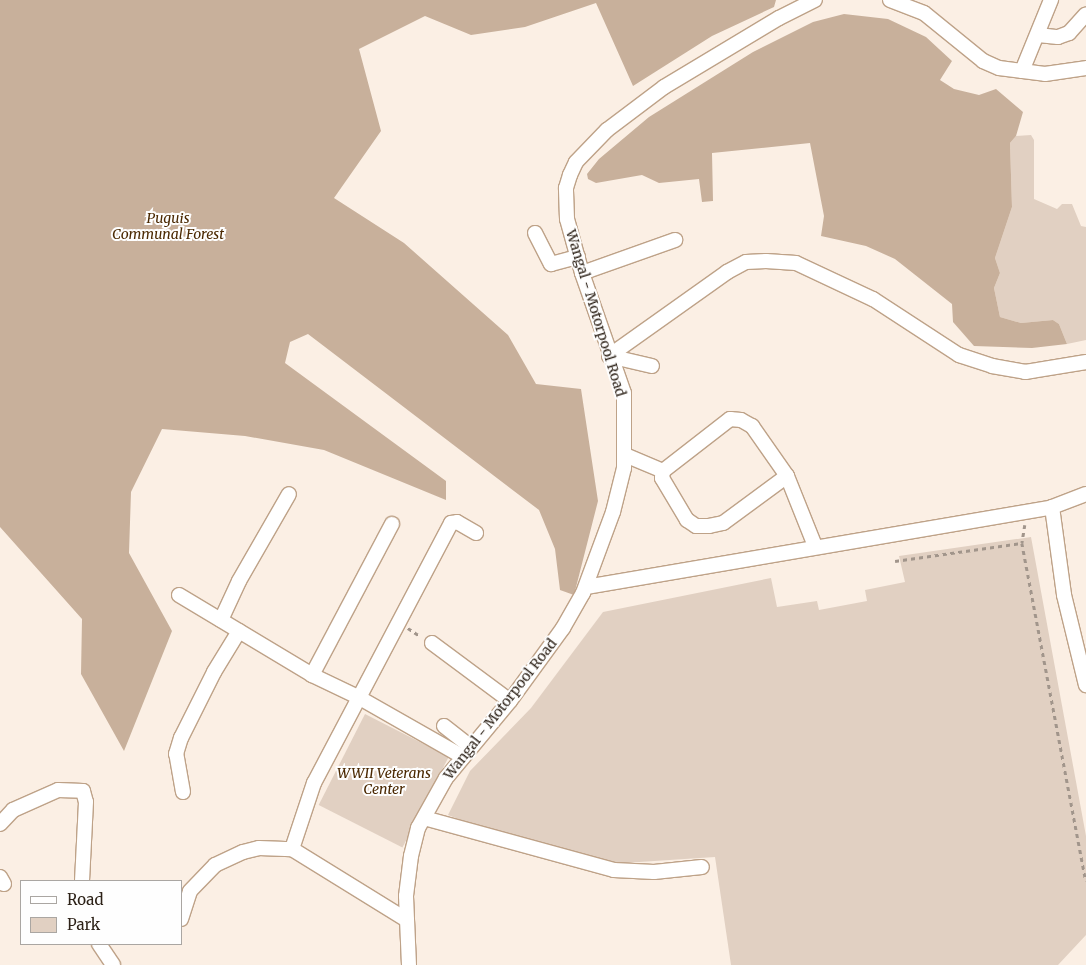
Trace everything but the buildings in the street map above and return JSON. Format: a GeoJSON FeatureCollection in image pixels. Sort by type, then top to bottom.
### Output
{"type":"FeatureCollection","features":[{"type":"Feature","properties":{"kind":"street"},"geometry":{"type":"LineString","coordinates":[[890,0],[924,13],[988,64],[1045,74],[1086,68]]}},
{"type":"Feature","properties":{"kind":"street"},"geometry":{"type":"LineString","coordinates":[[1022,71],[1052,0]]}},
{"type":"Feature","properties":{"kind":"street","name":"Wangal - Motorpool Road"},"geometry":{"type":"LineString","coordinates":[[409,965],[407,920],[410,856],[424,818],[446,778],[510,701],[563,628],[586,587],[613,512],[625,455],[624,392],[609,356],[582,272],[565,204],[566,188],[576,162],[607,130],[664,88],[809,1]]}},
{"type":"Feature","properties":{"kind":"street"},"geometry":{"type":"LineString","coordinates":[[1038,35],[1058,37],[1069,33],[1086,14]]}},
{"type":"Feature","properties":{"kind":"street"},"geometry":{"type":"LineString","coordinates":[[535,233],[551,264],[578,257]]}},
{"type":"Feature","properties":{"kind":"street"},"geometry":{"type":"LineString","coordinates":[[582,272],[675,240]]}},
{"type":"Feature","properties":{"kind":"street"},"geometry":{"type":"LineString","coordinates":[[609,356],[727,272],[746,262],[766,261],[796,263],[873,299],[959,356],[992,366],[1025,372],[1086,362]]}},
{"type":"Feature","properties":{"kind":"street"},"geometry":{"type":"LineString","coordinates":[[609,356],[652,366]]}},
{"type":"Feature","properties":{"kind":"street"},"geometry":{"type":"LineString","coordinates":[[663,471],[730,419],[741,420],[752,426],[787,476],[815,546]]}},
{"type":"Feature","properties":{"kind":"street"},"geometry":{"type":"LineString","coordinates":[[625,455],[663,471]]}},
{"type":"Feature","properties":{"kind":"street"},"geometry":{"type":"LineString","coordinates":[[663,471],[664,484],[688,520],[696,526],[723,523],[787,476]]}},
{"type":"Feature","properties":{"kind":"street"},"geometry":{"type":"LineString","coordinates":[[221,620],[239,581],[289,494]]}},
{"type":"Feature","properties":{"kind":"street"},"geometry":{"type":"LineString","coordinates":[[586,587],[815,546],[1052,507],[1086,494]]}},
{"type":"Feature","properties":{"kind":"street"},"geometry":{"type":"LineString","coordinates":[[1052,507],[1064,595],[1086,685]]}},
{"type":"Feature","properties":{"kind":"street"},"geometry":{"type":"LineString","coordinates":[[292,849],[314,783],[396,621],[451,523],[457,522],[476,533]]}},
{"type":"Feature","properties":{"kind":"street"},"geometry":{"type":"LineString","coordinates":[[312,676],[392,524]]}},
{"type":"Feature","properties":{"kind":"street"},"geometry":{"type":"LineString","coordinates":[[179,595],[312,676],[467,752]]}},
{"type":"Feature","properties":{"kind":"street"},"geometry":{"type":"LineString","coordinates":[[182,792],[176,754],[181,738],[214,672],[239,631]]}},
{"type":"Feature","properties":{"kind":"street"},"geometry":{"type":"LineString","coordinates":[[432,643],[510,701]]}},
{"type":"Feature","properties":{"kind":"street"},"geometry":{"type":"LineString","coordinates":[[444,726],[467,752]]}},
{"type":"Feature","properties":{"kind":"street"},"geometry":{"type":"LineString","coordinates":[[0,824],[13,810],[58,790],[83,791],[86,802],[82,880]]}},
{"type":"Feature","properties":{"kind":"street"},"geometry":{"type":"LineString","coordinates":[[424,818],[614,870],[654,872],[702,867]]}},
{"type":"Feature","properties":{"kind":"street"},"geometry":{"type":"LineString","coordinates":[[182,916],[190,892],[215,865],[243,852],[259,848],[292,849],[407,920]]}},
{"type":"Feature","properties":{"kind":"street"},"geometry":{"type":"LineString","coordinates":[[101,945],[113,965]]}},
{"type":"Feature","properties":{"kind":"path"},"geometry":{"type":"LineString","coordinates":[[1028,511],[1022,543],[1086,881]]}},
{"type":"Feature","properties":{"kind":"path"},"geometry":{"type":"LineString","coordinates":[[895,561],[1022,543]]}},
{"type":"Feature","properties":{"kind":"path"},"geometry":{"type":"LineString","coordinates":[[396,621],[432,643]]}},
{"type":"Feature","properties":{"kind":"green space","name":"Puguis Communal Forest"},"geometry":{"type":"Polygon","coordinates":[[[0,0],[776,0],[774,7],[712,36],[633,86],[596,3],[525,27],[471,35],[425,16],[359,49],[381,131],[334,198],[404,243],[508,335],[536,384],[581,389],[598,501],[574,595],[560,590],[555,549],[539,510],[308,334],[290,342],[285,363],[446,481],[446,500],[324,450],[245,436],[162,429],[131,492],[129,553],[172,631],[124,751],[81,674],[82,619],[0,527],[0,0]]]}},
{"type":"Feature","properties":{"kind":"green space"},"geometry":{"type":"Polygon","coordinates":[[[844,14],[888,19],[926,37],[952,61],[940,80],[954,89],[979,95],[996,89],[1023,112],[1016,136],[1010,143],[1012,207],[995,258],[1000,273],[994,288],[1000,317],[1021,323],[1053,320],[1059,324],[1067,344],[1032,348],[974,346],[953,322],[952,304],[895,259],[866,246],[821,236],[824,216],[810,143],[712,153],[713,201],[702,202],[699,179],[659,183],[642,175],[596,183],[588,179],[587,174],[599,159],[649,117],[753,52],[813,22],[844,14]]]}},
{"type":"Feature","properties":{"kind":"green space"},"geometry":{"type":"Polygon","coordinates":[[[1031,135],[1034,140],[1034,199],[1057,209],[1062,204],[1072,204],[1081,226],[1086,227],[1086,340],[1067,344],[1059,324],[1053,320],[1021,323],[1000,317],[994,288],[1000,273],[995,258],[1012,207],[1010,143],[1016,136],[1031,135]]]}},
{"type":"Feature","properties":{"kind":"green space"},"geometry":{"type":"Polygon","coordinates":[[[1031,537],[1086,836],[1086,935],[1058,965],[731,965],[715,857],[609,864],[525,845],[448,815],[470,771],[531,708],[603,612],[771,578],[777,607],[817,601],[819,610],[867,601],[865,590],[905,582],[899,556],[1031,537]]]}},
{"type":"Feature","properties":{"kind":"green space","name":"WWII Veterans Center"},"geometry":{"type":"Polygon","coordinates":[[[365,714],[449,757],[402,848],[319,805],[365,714]]]}}]}
